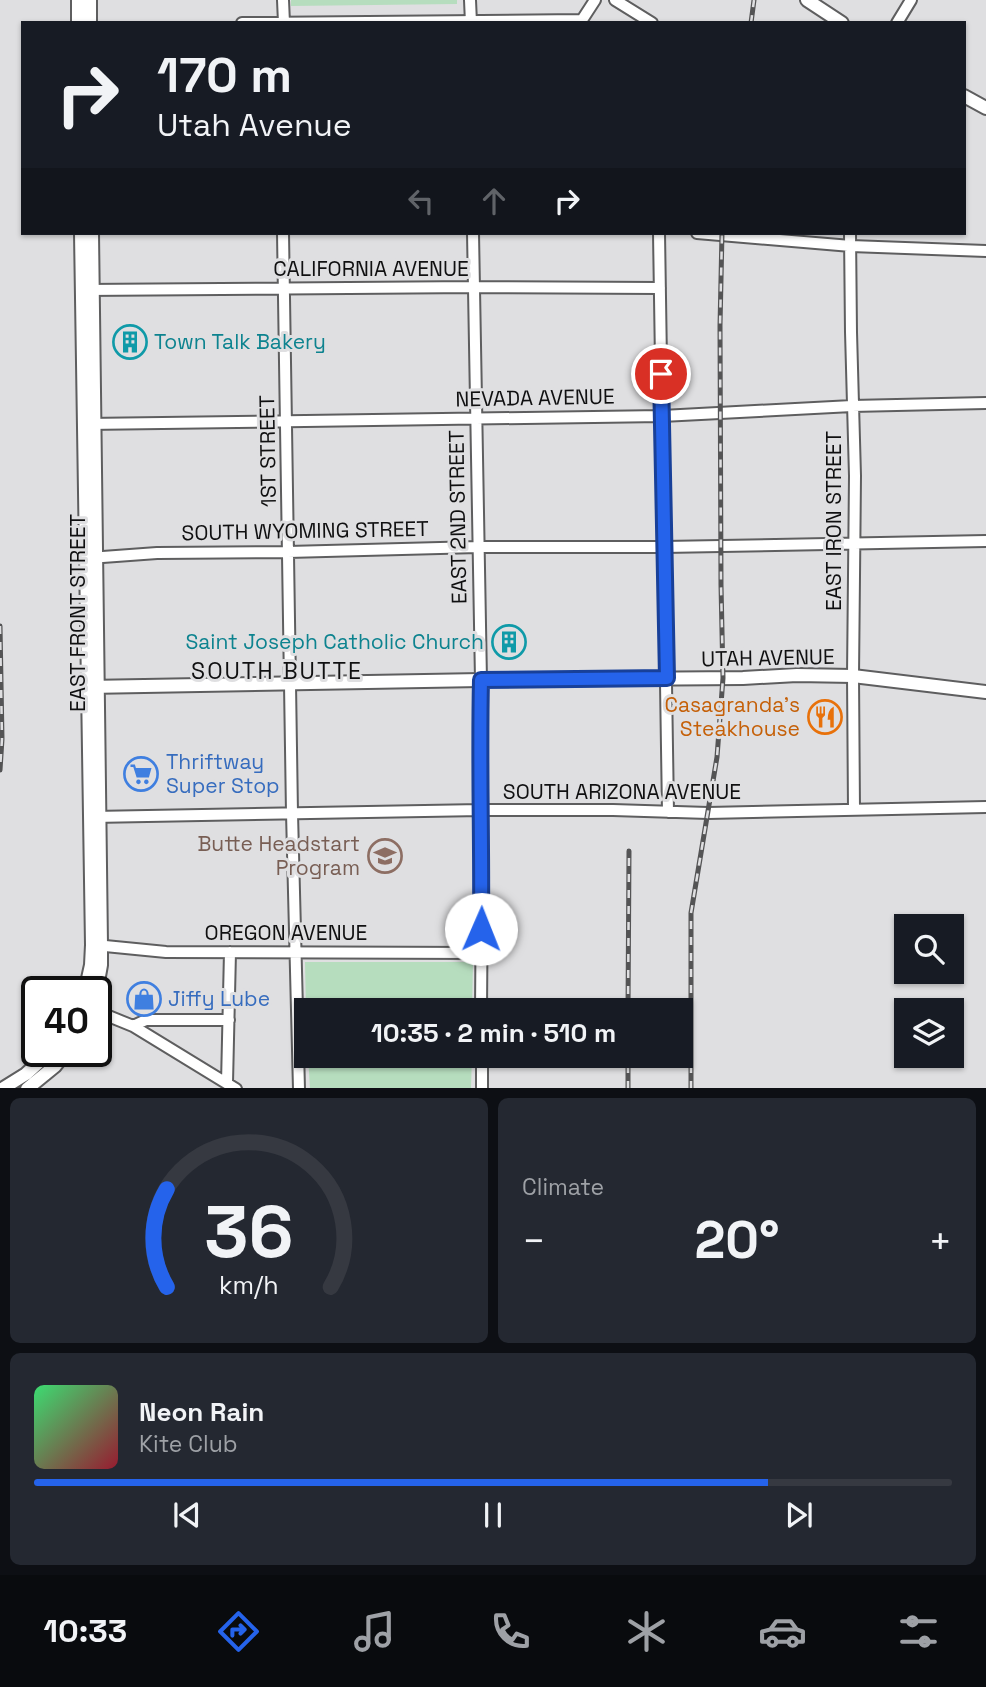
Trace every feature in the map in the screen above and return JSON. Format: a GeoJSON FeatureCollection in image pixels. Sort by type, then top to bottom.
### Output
{"type":"FeatureCollection","features":[{"type":"Feature","properties":{"kind":"main road"},"geometry":{"type":"LineString","coordinates":[[78,0],[78,21]]}},
{"type":"Feature","properties":{"kind":"main road"},"geometry":{"type":"LineString","coordinates":[[90,0],[90,21]]}},
{"type":"Feature","properties":{"kind":"main road"},"geometry":{"type":"LineString","coordinates":[[807,0],[839,21]]}},
{"type":"Feature","properties":{"kind":"main road"},"geometry":{"type":"LineString","coordinates":[[966,97],[986,108]]}},
{"type":"Feature","properties":{"kind":"main road","name":"EAST FRONT STREET"},"geometry":{"type":"LineString","coordinates":[[80,235],[87,290],[96,945],[101,965],[99,976]]}},
{"type":"Feature","properties":{"kind":"main road","name":"EAST FRONT STREET"},"geometry":{"type":"LineString","coordinates":[[87,290],[92,235]]}},
{"type":"Feature","properties":{"kind":"main road","name":"UTAH AVENUE"},"geometry":{"type":"LineString","coordinates":[[92,687],[797,675],[853,676],[986,692]]}},
{"type":"Feature","properties":{"kind":"main road","name":"EAST FRONT STREET"},"geometry":{"type":"LineString","coordinates":[[89,976],[96,945]]}},
{"type":"Feature","properties":{"kind":"main road"},"geometry":{"type":"LineString","coordinates":[[2,1088],[34,1067]]}},
{"type":"Feature","properties":{"kind":"main road"},"geometry":{"type":"LineString","coordinates":[[27,1088],[54,1067]]}},
{"type":"Feature","properties":{"kind":"street"},"geometry":{"type":"LineString","coordinates":[[283,0],[284,21]]}},
{"type":"Feature","properties":{"kind":"street"},"geometry":{"type":"LineString","coordinates":[[471,0],[471,21]]}},
{"type":"Feature","properties":{"kind":"street"},"geometry":{"type":"LineString","coordinates":[[526,21],[582,20],[595,0]]}},
{"type":"Feature","properties":{"kind":"street"},"geometry":{"type":"LineString","coordinates":[[615,0],[649,21]]}},
{"type":"Feature","properties":{"kind":"street"},"geometry":{"type":"LineString","coordinates":[[898,21],[911,0]]}},
{"type":"Feature","properties":{"kind":"street","name":"1ST STREET"},"geometry":{"type":"LineString","coordinates":[[283,235],[299,1088]]}},
{"type":"Feature","properties":{"kind":"street","name":"EAST 2ND STREET"},"geometry":{"type":"LineString","coordinates":[[473,235],[481,680],[481,998]]}},
{"type":"Feature","properties":{"kind":"street"},"geometry":{"type":"LineString","coordinates":[[659,235],[668,812]]}},
{"type":"Feature","properties":{"kind":"street"},"geometry":{"type":"LineString","coordinates":[[721,235],[851,246],[986,251]]}},
{"type":"Feature","properties":{"kind":"street","name":"EAST IRON STREET"},"geometry":{"type":"LineString","coordinates":[[850,235],[855,476],[854,809]]}},
{"type":"Feature","properties":{"kind":"street","name":"CALIFORNIA AVENUE"},"geometry":{"type":"LineString","coordinates":[[87,290],[660,288]]}},
{"type":"Feature","properties":{"kind":"street","name":"NEVADA AVENUE"},"geometry":{"type":"LineString","coordinates":[[90,424],[662,416],[852,406],[986,403]]}},
{"type":"Feature","properties":{"kind":"street","name":"SOUTH WYOMING STREET"},"geometry":{"type":"LineString","coordinates":[[91,558],[157,553],[986,541]]}},
{"type":"Feature","properties":{"kind":"street","name":"SOUTH ARIZONA AVENUE"},"geometry":{"type":"LineString","coordinates":[[95,817],[481,810],[708,813],[986,807]]}},
{"type":"Feature","properties":{"kind":"street","name":"OREGON AVENUE"},"geometry":{"type":"LineString","coordinates":[[96,945],[166,952],[480,953]]}},
{"type":"Feature","properties":{"kind":"street"},"geometry":{"type":"LineString","coordinates":[[230,952],[232,1086]]}},
{"type":"Feature","properties":{"kind":"street"},"geometry":{"type":"LineString","coordinates":[[112,1017],[134,1026],[232,1086]]}},
{"type":"Feature","properties":{"kind":"street"},"geometry":{"type":"LineString","coordinates":[[134,1026],[146,1020],[229,1020]]}},
{"type":"Feature","properties":{"kind":"street"},"geometry":{"type":"LineString","coordinates":[[482,1068],[482,1088]]}},
{"type":"Feature","properties":{"kind":"green space"},"geometry":{"type":"Polygon","coordinates":[[[291,0],[457,0],[457,4],[291,6],[291,0]]]}},
{"type":"Feature","properties":{"kind":"green space"},"geometry":{"type":"Polygon","coordinates":[[[305,962],[473,962],[472,998],[306,998],[305,962]]]}},
{"type":"Feature","properties":{"kind":"green space"},"geometry":{"type":"Polygon","coordinates":[[[309,1068],[472,1068],[471,1088],[310,1088],[309,1068]]]}},
{"type":"Feature","properties":{"kind":"railway"},"geometry":{"type":"LineString","coordinates":[[751,21],[754,0]]}},
{"type":"Feature","properties":{"kind":"railway"},"geometry":{"type":"LineString","coordinates":[[691,1088],[691,913],[717,757],[723,678],[720,326],[722,235]]}},
{"type":"Feature","properties":{"kind":"railway"},"geometry":{"type":"LineString","coordinates":[[0,626],[0,770]]}},
{"type":"Feature","properties":{"kind":"railway"},"geometry":{"type":"LineString","coordinates":[[628,998],[629,851]]}},
{"type":"Feature","properties":{"kind":"railway"},"geometry":{"type":"LineString","coordinates":[[628,1068],[628,1088]]}},
{"type":"Feature","properties":{"kind":"place","name":"Town Talk Bakery"},"geometry":{"type":"Point","coordinates":[130,342]}},
{"type":"Feature","properties":{"kind":"place","name":"Saint Joseph Catholic Church"},"geometry":{"type":"Point","coordinates":[509,642]}},
{"type":"Feature","properties":{"kind":"place","name":"Casagranda's Steakhouse"},"geometry":{"type":"Point","coordinates":[825,717]}},
{"type":"Feature","properties":{"kind":"place","name":"Thriftway Super Stop"},"geometry":{"type":"Point","coordinates":[141,774]}},
{"type":"Feature","properties":{"kind":"place","name":"Butte Headstart Program"},"geometry":{"type":"Point","coordinates":[385,856]}},
{"type":"Feature","properties":{"kind":"place","name":"Jiffy Lube"},"geometry":{"type":"Point","coordinates":[144,999]}},
{"type":"Feature","properties":{"kind":"district","name":"SOUTH BUTTE"},"geometry":{"type":"Point","coordinates":[277,671]}},
{"type":"Feature","properties":{"kind":"route"},"geometry":{"type":"LineString","coordinates":[[481,929],[481,680],[667,678],[661,374]]}}]}
